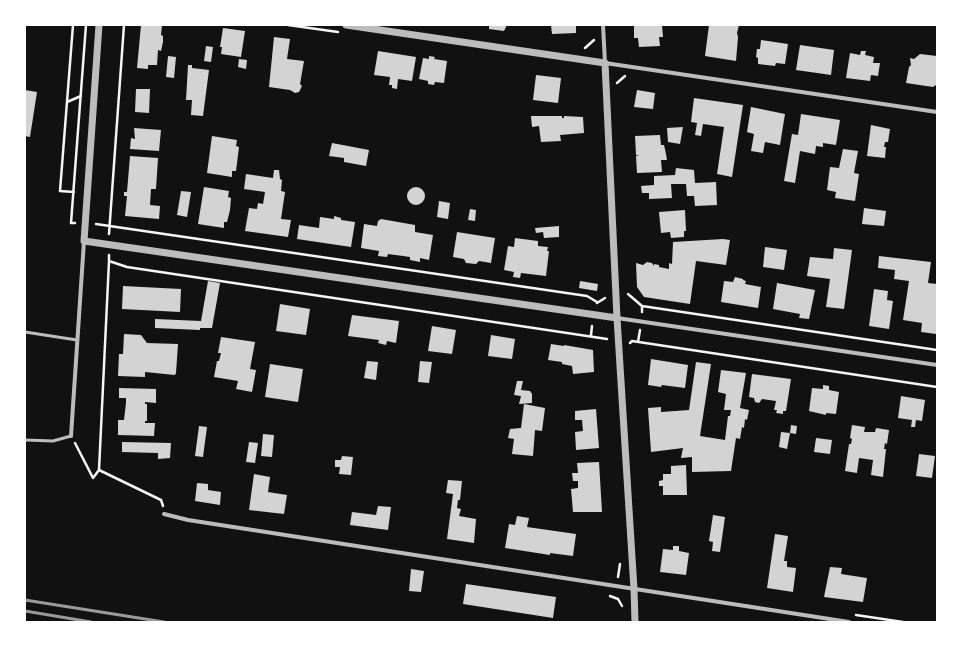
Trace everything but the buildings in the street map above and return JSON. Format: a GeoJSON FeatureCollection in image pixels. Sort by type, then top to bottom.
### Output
{"type":"FeatureCollection","features":[{"type":"Feature","properties":{"kind":"street"},"geometry":{"type":"LineString","coordinates":[[71,436],[99,25]]}},
{"type":"Feature","properties":{"kind":"street"},"geometry":{"type":"LineString","coordinates":[[346,25],[937,112]]}},
{"type":"Feature","properties":{"kind":"street"},"geometry":{"type":"LineString","coordinates":[[603,25],[617,318],[635,622]]}},
{"type":"Feature","properties":{"kind":"street"},"geometry":{"type":"LineString","coordinates":[[84,240],[937,365]]}},
{"type":"Feature","properties":{"kind":"street"},"geometry":{"type":"LineString","coordinates":[[164,514],[188,520],[849,622]]}},
{"type":"Feature","properties":{"kind":"lane"},"geometry":{"type":"LineString","coordinates":[[25,332],[77,340]]}},
{"type":"Feature","properties":{"kind":"lane"},"geometry":{"type":"LineString","coordinates":[[25,440],[53,441],[71,436]]}},
{"type":"Feature","properties":{"kind":"path"},"geometry":{"type":"LineString","coordinates":[[73,25],[60,191],[74,192]]}},
{"type":"Feature","properties":{"kind":"path"},"geometry":{"type":"LineString","coordinates":[[77,223],[71,223],[86,25]]}},
{"type":"Feature","properties":{"kind":"path"},"geometry":{"type":"LineString","coordinates":[[109,234],[124,25]]}},
{"type":"Feature","properties":{"kind":"path"},"geometry":{"type":"LineString","coordinates":[[617,65],[617,91]]}},
{"type":"Feature","properties":{"kind":"path"},"geometry":{"type":"LineString","coordinates":[[67,102],[81,96]]}},
{"type":"Feature","properties":{"kind":"path"},"geometry":{"type":"LineString","coordinates":[[101,225],[587,296],[597,302]]}},
{"type":"Feature","properties":{"kind":"path"},"geometry":{"type":"LineString","coordinates":[[71,436],[93,478],[99,470],[109,255]]}},
{"type":"Feature","properties":{"kind":"path"},"geometry":{"type":"LineString","coordinates":[[109,261],[135,268],[605,337],[609,341],[610,347],[627,346],[632,341],[937,387]]}},
{"type":"Feature","properties":{"kind":"path"},"geometry":{"type":"LineString","coordinates":[[628,288],[628,295],[642,306],[937,350]]}},
{"type":"Feature","properties":{"kind":"path"},"geometry":{"type":"LineString","coordinates":[[638,342],[642,306]]}},
{"type":"Feature","properties":{"kind":"path"},"geometry":{"type":"LineString","coordinates":[[99,470],[161,500],[164,514]]}},
{"type":"Feature","properties":{"kind":"railway"},"geometry":{"type":"LineString","coordinates":[[25,600],[164,622]]}},
{"type":"Feature","properties":{"kind":"railway"},"geometry":{"type":"LineString","coordinates":[[25,611],[91,622]]}}]}
